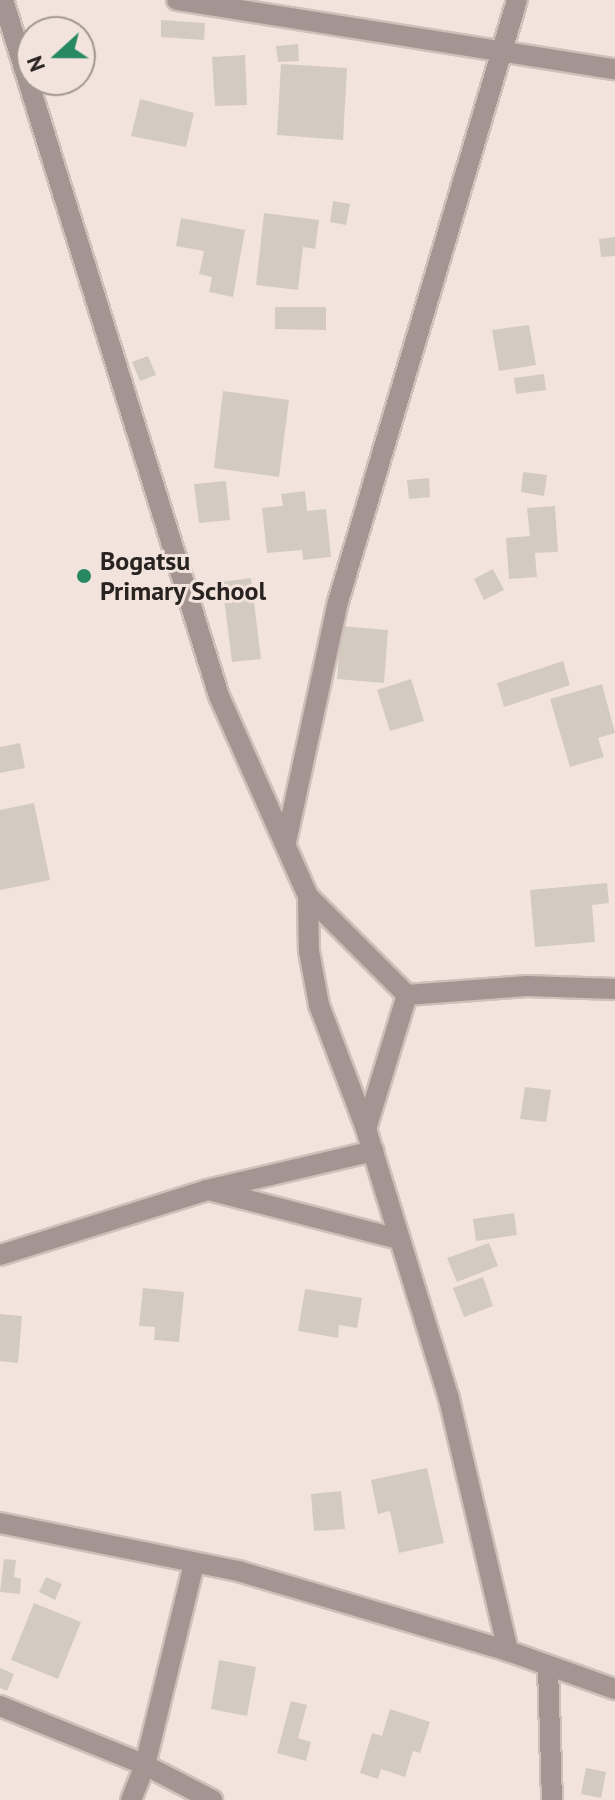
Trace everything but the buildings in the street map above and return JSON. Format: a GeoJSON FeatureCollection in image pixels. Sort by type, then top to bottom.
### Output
{"type":"FeatureCollection","features":[{"type":"Feature","properties":{"kind":"street"},"geometry":{"type":"LineString","coordinates":[[3,0],[219,696],[308,896],[309,951],[319,1005],[366,1129],[449,1399],[508,1651]]}},
{"type":"Feature","properties":{"kind":"street"},"geometry":{"type":"LineString","coordinates":[[177,0],[615,69]]}},
{"type":"Feature","properties":{"kind":"street"},"geometry":{"type":"LineString","coordinates":[[286,842],[338,602],[517,0]]}},
{"type":"Feature","properties":{"kind":"street"},"geometry":{"type":"LineString","coordinates":[[308,896],[407,995],[527,986],[615,989]]}},
{"type":"Feature","properties":{"kind":"street"},"geometry":{"type":"LineString","coordinates":[[366,1129],[407,995]]}},
{"type":"Feature","properties":{"kind":"street"},"geometry":{"type":"LineString","coordinates":[[0,1255],[207,1190],[373,1151]]}},
{"type":"Feature","properties":{"kind":"street"},"geometry":{"type":"LineString","coordinates":[[207,1190],[399,1239]]}},
{"type":"Feature","properties":{"kind":"street"},"geometry":{"type":"LineString","coordinates":[[0,1523],[238,1571],[508,1651],[615,1689]]}},
{"type":"Feature","properties":{"kind":"street"},"geometry":{"type":"LineString","coordinates":[[131,1800],[145,1765],[194,1564]]}},
{"type":"Feature","properties":{"kind":"street"},"geometry":{"type":"LineString","coordinates":[[548,1667],[552,1800]]}},
{"type":"Feature","properties":{"kind":"street"},"geometry":{"type":"LineString","coordinates":[[0,1706],[145,1765],[212,1800]]}},
{"type":"Feature","properties":{"kind":"place","name":"Bogatsu Primary School"},"geometry":{"type":"Point","coordinates":[84,576]}}]}
